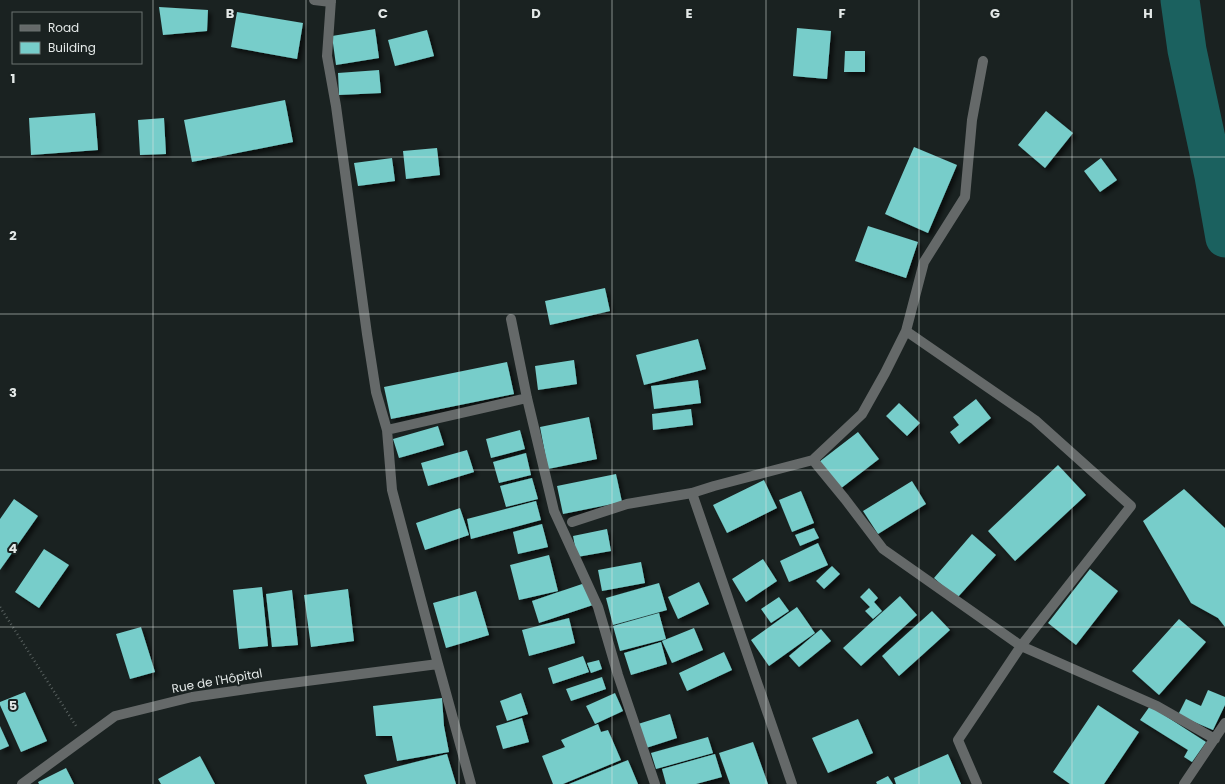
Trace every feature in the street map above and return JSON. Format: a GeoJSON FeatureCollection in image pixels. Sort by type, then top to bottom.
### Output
{"type":"FeatureCollection","features":[{"type":"Feature","properties":{"kind":"street"},"geometry":{"type":"LineString","coordinates":[[314,0],[331,1],[327,56],[336,106],[376,392],[387,430],[392,490],[471,784]]}},
{"type":"Feature","properties":{"kind":"street"},"geometry":{"type":"LineString","coordinates":[[572,522],[626,504],[692,493],[813,460],[862,414],[906,331],[924,262],[965,197],[972,120],[983,61]]}},
{"type":"Feature","properties":{"kind":"street"},"geometry":{"type":"LineString","coordinates":[[511,319],[527,398],[554,511],[598,607],[618,675],[655,784]]}},
{"type":"Feature","properties":{"kind":"street"},"geometry":{"type":"LineString","coordinates":[[906,331],[1035,420],[1131,506],[1021,646],[958,740],[977,784]]}},
{"type":"Feature","properties":{"kind":"street"},"geometry":{"type":"LineString","coordinates":[[387,430],[527,398]]}},
{"type":"Feature","properties":{"kind":"street"},"geometry":{"type":"LineString","coordinates":[[813,460],[883,549],[1021,646],[1157,706],[1214,739]]}},
{"type":"Feature","properties":{"kind":"street"},"geometry":{"type":"LineString","coordinates":[[692,493],[792,784]]}},
{"type":"Feature","properties":{"kind":"street","name":"Rue de l'Hôpital"},"geometry":{"type":"LineString","coordinates":[[22,784],[115,716],[192,697],[438,664]]}},
{"type":"Feature","properties":{"kind":"street"},"geometry":{"type":"LineString","coordinates":[[1184,784],[1225,723]]}},
{"type":"Feature","properties":{"kind":"path"},"geometry":{"type":"LineString","coordinates":[[0,607],[84,739]]}},
{"type":"Feature","properties":{"kind":"building"},"geometry":{"type":"Polygon","coordinates":[[[159,7],[208,10],[207,31],[163,35],[159,7]]]}},
{"type":"Feature","properties":{"kind":"building"},"geometry":{"type":"Polygon","coordinates":[[[237,12],[303,23],[297,59],[231,47],[237,12]]]}},
{"type":"Feature","properties":{"kind":"building"},"geometry":{"type":"Polygon","coordinates":[[[797,28],[831,31],[827,79],[793,76],[797,28]]]}},
{"type":"Feature","properties":{"kind":"building"},"geometry":{"type":"Polygon","coordinates":[[[375,29],[379,58],[336,65],[332,36],[375,29]]]}},
{"type":"Feature","properties":{"kind":"building"},"geometry":{"type":"Polygon","coordinates":[[[427,30],[434,56],[395,66],[388,40],[427,30]]]}},
{"type":"Feature","properties":{"kind":"building"},"geometry":{"type":"Polygon","coordinates":[[[845,51],[865,51],[865,72],[844,72],[845,51]]]}},
{"type":"Feature","properties":{"kind":"building"},"geometry":{"type":"Polygon","coordinates":[[[379,70],[381,93],[339,95],[338,73],[379,70]]]}},
{"type":"Feature","properties":{"kind":"building"},"geometry":{"type":"Polygon","coordinates":[[[285,100],[293,142],[192,162],[184,120],[285,100]]]}},
{"type":"Feature","properties":{"kind":"building"},"geometry":{"type":"Polygon","coordinates":[[[1046,111],[1073,133],[1045,168],[1018,145],[1046,111]]]}},
{"type":"Feature","properties":{"kind":"building"},"geometry":{"type":"Polygon","coordinates":[[[95,113],[98,150],[31,155],[29,118],[95,113]]]}},
{"type":"Feature","properties":{"kind":"building"},"geometry":{"type":"Polygon","coordinates":[[[164,118],[166,154],[140,155],[138,120],[164,118]]]}},
{"type":"Feature","properties":{"kind":"building"},"geometry":{"type":"Polygon","coordinates":[[[914,147],[957,165],[928,233],[885,214],[914,147]]]}},
{"type":"Feature","properties":{"kind":"building"},"geometry":{"type":"Polygon","coordinates":[[[437,148],[440,175],[406,179],[403,151],[437,148]]]}},
{"type":"Feature","properties":{"kind":"building"},"geometry":{"type":"Polygon","coordinates":[[[392,158],[395,181],[358,186],[354,163],[392,158]]]}},
{"type":"Feature","properties":{"kind":"building"},"geometry":{"type":"Polygon","coordinates":[[[1101,158],[1117,180],[1100,192],[1084,171],[1101,158]]]}},
{"type":"Feature","properties":{"kind":"building"},"geometry":{"type":"Polygon","coordinates":[[[868,226],[918,242],[906,278],[855,261],[868,226]]]}},
{"type":"Feature","properties":{"kind":"building"},"geometry":{"type":"Polygon","coordinates":[[[605,288],[610,311],[550,325],[545,301],[605,288]]]}},
{"type":"Feature","properties":{"kind":"building"},"geometry":{"type":"Polygon","coordinates":[[[698,339],[706,369],[644,385],[636,355],[698,339]]]}},
{"type":"Feature","properties":{"kind":"building"},"geometry":{"type":"Polygon","coordinates":[[[574,360],[577,384],[538,390],[535,366],[574,360]]]}},
{"type":"Feature","properties":{"kind":"building"},"geometry":{"type":"Polygon","coordinates":[[[507,362],[514,394],[391,419],[384,387],[507,362]]]}},
{"type":"Feature","properties":{"kind":"building"},"geometry":{"type":"Polygon","coordinates":[[[698,380],[701,403],[654,409],[651,386],[698,380]]]}},
{"type":"Feature","properties":{"kind":"building"},"geometry":{"type":"Polygon","coordinates":[[[976,399],[991,418],[959,444],[950,432],[959,425],[953,417],[976,399]]]}},
{"type":"Feature","properties":{"kind":"building"},"geometry":{"type":"Polygon","coordinates":[[[899,403],[920,423],[907,436],[886,416],[899,403]]]}},
{"type":"Feature","properties":{"kind":"building"},"geometry":{"type":"Polygon","coordinates":[[[691,409],[693,425],[653,430],[652,414],[691,409]]]}},
{"type":"Feature","properties":{"kind":"building"},"geometry":{"type":"Polygon","coordinates":[[[589,417],[597,459],[548,469],[540,427],[589,417]]]}},
{"type":"Feature","properties":{"kind":"building"},"geometry":{"type":"Polygon","coordinates":[[[438,426],[444,445],[399,458],[393,439],[438,426]]]}},
{"type":"Feature","properties":{"kind":"building"},"geometry":{"type":"Polygon","coordinates":[[[520,430],[525,449],[491,458],[486,439],[520,430]]]}},
{"type":"Feature","properties":{"kind":"building"},"geometry":{"type":"Polygon","coordinates":[[[858,432],[879,459],[840,489],[819,462],[858,432]]]}},
{"type":"Feature","properties":{"kind":"building"},"geometry":{"type":"Polygon","coordinates":[[[467,450],[474,472],[428,486],[421,463],[467,450]]]}},
{"type":"Feature","properties":{"kind":"building"},"geometry":{"type":"Polygon","coordinates":[[[526,453],[531,475],[499,483],[493,462],[526,453]]]}},
{"type":"Feature","properties":{"kind":"building"},"geometry":{"type":"Polygon","coordinates":[[[1058,465],[1086,495],[1015,561],[988,531],[1058,465]]]}},
{"type":"Feature","properties":{"kind":"building"},"geometry":{"type":"Polygon","coordinates":[[[616,474],[622,502],[563,514],[557,486],[616,474]]]}},
{"type":"Feature","properties":{"kind":"building"},"geometry":{"type":"Polygon","coordinates":[[[532,478],[538,499],[506,507],[500,486],[532,478]]]}},
{"type":"Feature","properties":{"kind":"building"},"geometry":{"type":"Polygon","coordinates":[[[764,480],[777,508],[727,533],[713,505],[764,480]]]}},
{"type":"Feature","properties":{"kind":"building"},"geometry":{"type":"Polygon","coordinates":[[[912,481],[926,504],[878,534],[863,511],[912,481]]]}},
{"type":"Feature","properties":{"kind":"building"},"geometry":{"type":"Polygon","coordinates":[[[1184,489],[1225,528],[1225,627],[1218,618],[1191,603],[1143,521],[1184,489]]]}},
{"type":"Feature","properties":{"kind":"building"},"geometry":{"type":"Polygon","coordinates":[[[801,491],[814,523],[792,532],[779,500],[801,491]]]}},
{"type":"Feature","properties":{"kind":"building"},"geometry":{"type":"Polygon","coordinates":[[[14,499],[38,516],[0,570],[0,519],[14,499]]]}},
{"type":"Feature","properties":{"kind":"building"},"geometry":{"type":"Polygon","coordinates":[[[536,501],[541,520],[471,539],[467,519],[536,501]]]}},
{"type":"Feature","properties":{"kind":"building"},"geometry":{"type":"Polygon","coordinates":[[[460,508],[469,535],[425,550],[416,523],[460,508]]]}},
{"type":"Feature","properties":{"kind":"building"},"geometry":{"type":"Polygon","coordinates":[[[542,524],[548,547],[518,554],[513,532],[542,524]]]}},
{"type":"Feature","properties":{"kind":"building"},"geometry":{"type":"Polygon","coordinates":[[[814,528],[819,538],[800,546],[795,535],[814,528]]]}},
{"type":"Feature","properties":{"kind":"building"},"geometry":{"type":"Polygon","coordinates":[[[607,529],[611,551],[577,557],[573,536],[607,529]]]}},
{"type":"Feature","properties":{"kind":"building"},"geometry":{"type":"Polygon","coordinates":[[[972,534],[996,555],[957,598],[934,578],[972,534]]]}},
{"type":"Feature","properties":{"kind":"building"},"geometry":{"type":"Polygon","coordinates":[[[818,543],[828,565],[789,582],[780,561],[818,543]]]}},
{"type":"Feature","properties":{"kind":"building"},"geometry":{"type":"Polygon","coordinates":[[[44,549],[69,565],[39,608],[15,592],[44,549]]]}},
{"type":"Feature","properties":{"kind":"building"},"geometry":{"type":"Polygon","coordinates":[[[549,555],[558,591],[519,600],[510,565],[549,555]]]}},
{"type":"Feature","properties":{"kind":"building"},"geometry":{"type":"Polygon","coordinates":[[[763,559],[777,581],[746,602],[732,579],[763,559]]]}},
{"type":"Feature","properties":{"kind":"building"},"geometry":{"type":"Polygon","coordinates":[[[641,562],[645,583],[602,591],[598,570],[641,562]]]}},
{"type":"Feature","properties":{"kind":"building"},"geometry":{"type":"Polygon","coordinates":[[[832,566],[840,574],[824,589],[816,581],[832,566]]]}},
{"type":"Feature","properties":{"kind":"building"},"geometry":{"type":"Polygon","coordinates":[[[1090,569],[1118,591],[1076,645],[1048,623],[1090,569]]]}},
{"type":"Feature","properties":{"kind":"building"},"geometry":{"type":"Polygon","coordinates":[[[699,582],[709,604],[678,619],[668,597],[699,582]]]}},
{"type":"Feature","properties":{"kind":"building"},"geometry":{"type":"Polygon","coordinates":[[[585,583],[593,605],[539,623],[532,601],[585,583]]]}},
{"type":"Feature","properties":{"kind":"building"},"geometry":{"type":"Polygon","coordinates":[[[659,583],[667,610],[613,625],[606,598],[659,583]]]}},
{"type":"Feature","properties":{"kind":"building"},"geometry":{"type":"Polygon","coordinates":[[[262,587],[268,646],[239,649],[233,590],[262,587]]]}},
{"type":"Feature","properties":{"kind":"building"},"geometry":{"type":"Polygon","coordinates":[[[869,588],[878,598],[874,602],[882,611],[873,619],[865,611],[870,607],[860,597],[869,588]]]}},
{"type":"Feature","properties":{"kind":"building"},"geometry":{"type":"Polygon","coordinates":[[[348,589],[354,641],[311,647],[304,595],[348,589]]]}},
{"type":"Feature","properties":{"kind":"building"},"geometry":{"type":"Polygon","coordinates":[[[292,590],[298,645],[272,647],[266,594],[292,590]]]}},
{"type":"Feature","properties":{"kind":"building"},"geometry":{"type":"Polygon","coordinates":[[[476,591],[489,635],[446,648],[433,603],[476,591]]]}},
{"type":"Feature","properties":{"kind":"building"},"geometry":{"type":"Polygon","coordinates":[[[900,596],[917,615],[861,666],[843,648],[900,596]]]}},
{"type":"Feature","properties":{"kind":"building"},"geometry":{"type":"Polygon","coordinates":[[[779,597],[789,611],[771,623],[761,609],[779,597]]]}},
{"type":"Feature","properties":{"kind":"building"},"geometry":{"type":"Polygon","coordinates":[[[797,607],[815,633],[769,666],[751,640],[797,607]]]}},
{"type":"Feature","properties":{"kind":"building"},"geometry":{"type":"Polygon","coordinates":[[[932,611],[950,630],[899,676],[882,656],[932,611]]]}},
{"type":"Feature","properties":{"kind":"building"},"geometry":{"type":"Polygon","coordinates":[[[659,613],[666,639],[620,651],[613,626],[659,613]]]}},
{"type":"Feature","properties":{"kind":"building"},"geometry":{"type":"Polygon","coordinates":[[[569,618],[575,643],[529,656],[522,630],[569,618]]]}},
{"type":"Feature","properties":{"kind":"building"},"geometry":{"type":"Polygon","coordinates":[[[1179,619],[1206,642],[1159,695],[1132,671],[1179,619]]]}},
{"type":"Feature","properties":{"kind":"building"},"geometry":{"type":"Polygon","coordinates":[[[141,627],[155,672],[130,679],[116,634],[141,627]]]}},
{"type":"Feature","properties":{"kind":"building"},"geometry":{"type":"Polygon","coordinates":[[[694,628],[703,650],[672,663],[662,641],[694,628]]]}},
{"type":"Feature","properties":{"kind":"building"},"geometry":{"type":"Polygon","coordinates":[[[821,629],[831,641],[799,667],[789,656],[821,629]]]}},
{"type":"Feature","properties":{"kind":"building"},"geometry":{"type":"Polygon","coordinates":[[[661,642],[667,664],[631,675],[624,653],[661,642]]]}},
{"type":"Feature","properties":{"kind":"building"},"geometry":{"type":"Polygon","coordinates":[[[724,652],[732,670],[687,691],[679,673],[724,652]]]}},
{"type":"Feature","properties":{"kind":"building"},"geometry":{"type":"Polygon","coordinates":[[[583,656],[589,672],[553,684],[548,668],[583,656]]]}},
{"type":"Feature","properties":{"kind":"building"},"geometry":{"type":"Polygon","coordinates":[[[599,660],[602,669],[591,673],[587,663],[599,660]]]}},
{"type":"Feature","properties":{"kind":"building"},"geometry":{"type":"Polygon","coordinates":[[[602,677],[606,689],[571,701],[566,689],[602,677]]]}},
{"type":"Feature","properties":{"kind":"building"},"geometry":{"type":"Polygon","coordinates":[[[1208,690],[1225,697],[1225,705],[1213,730],[1178,715],[1186,699],[1201,706],[1208,690]]]}},
{"type":"Feature","properties":{"kind":"building"},"geometry":{"type":"Polygon","coordinates":[[[25,692],[47,741],[21,752],[0,702],[25,692]]]}},
{"type":"Feature","properties":{"kind":"building"},"geometry":{"type":"Polygon","coordinates":[[[521,693],[528,714],[507,721],[500,701],[521,693]]]}},
{"type":"Feature","properties":{"kind":"building"},"geometry":{"type":"Polygon","coordinates":[[[615,693],[623,711],[595,724],[586,706],[615,693]]]}},
{"type":"Feature","properties":{"kind":"building"},"geometry":{"type":"Polygon","coordinates":[[[442,698],[444,726],[449,752],[397,761],[392,736],[376,736],[373,706],[442,698]]]}},
{"type":"Feature","properties":{"kind":"building"},"geometry":{"type":"Polygon","coordinates":[[[1098,705],[1139,732],[1104,784],[1070,784],[1053,772],[1098,705]]]}},
{"type":"Feature","properties":{"kind":"building"},"geometry":{"type":"Polygon","coordinates":[[[1150,706],[1206,742],[1192,762],[1184,757],[1188,750],[1140,720],[1150,706]]]}},
{"type":"Feature","properties":{"kind":"building"},"geometry":{"type":"Polygon","coordinates":[[[670,714],[677,738],[646,748],[638,724],[670,714]]]}},
{"type":"Feature","properties":{"kind":"building"},"geometry":{"type":"Polygon","coordinates":[[[522,718],[529,742],[503,749],[496,726],[522,718]]]}},
{"type":"Feature","properties":{"kind":"building"},"geometry":{"type":"Polygon","coordinates":[[[858,719],[873,753],[828,773],[812,738],[858,719]]]}},
{"type":"Feature","properties":{"kind":"building"},"geometry":{"type":"Polygon","coordinates":[[[598,724],[601,732],[608,730],[621,760],[563,784],[553,784],[542,756],[565,747],[561,740],[598,724]]]}},
{"type":"Feature","properties":{"kind":"building"},"geometry":{"type":"Polygon","coordinates":[[[0,726],[9,746],[0,750],[0,726]]]}},
{"type":"Feature","properties":{"kind":"building"},"geometry":{"type":"Polygon","coordinates":[[[708,737],[713,753],[656,769],[651,753],[708,737]]]}},
{"type":"Feature","properties":{"kind":"building"},"geometry":{"type":"Polygon","coordinates":[[[753,742],[768,784],[730,784],[719,753],[753,742]]]}},
{"type":"Feature","properties":{"kind":"building"},"geometry":{"type":"Polygon","coordinates":[[[447,754],[456,784],[367,784],[364,775],[447,754]]]}},
{"type":"Feature","properties":{"kind":"building"},"geometry":{"type":"Polygon","coordinates":[[[715,754],[722,777],[696,784],[666,784],[662,769],[715,754]]]}},
{"type":"Feature","properties":{"kind":"building"},"geometry":{"type":"Polygon","coordinates":[[[948,754],[961,784],[896,784],[894,778],[948,754]]]}},
{"type":"Feature","properties":{"kind":"building"},"geometry":{"type":"Polygon","coordinates":[[[200,756],[215,784],[161,784],[158,779],[200,756]]]}},
{"type":"Feature","properties":{"kind":"building"},"geometry":{"type":"Polygon","coordinates":[[[628,760],[638,784],[569,784],[628,760]]]}},
{"type":"Feature","properties":{"kind":"building"},"geometry":{"type":"Polygon","coordinates":[[[66,768],[74,784],[39,784],[38,782],[66,768]]]}},
{"type":"Feature","properties":{"kind":"building"},"geometry":{"type":"Polygon","coordinates":[[[888,776],[893,784],[877,784],[876,782],[888,776]]]}},
{"type":"Feature","properties":{"kind":"waterway"},"geometry":{"type":"LineString","coordinates":[[1180,0],[1187,50],[1214,176],[1225,238]]}}]}
